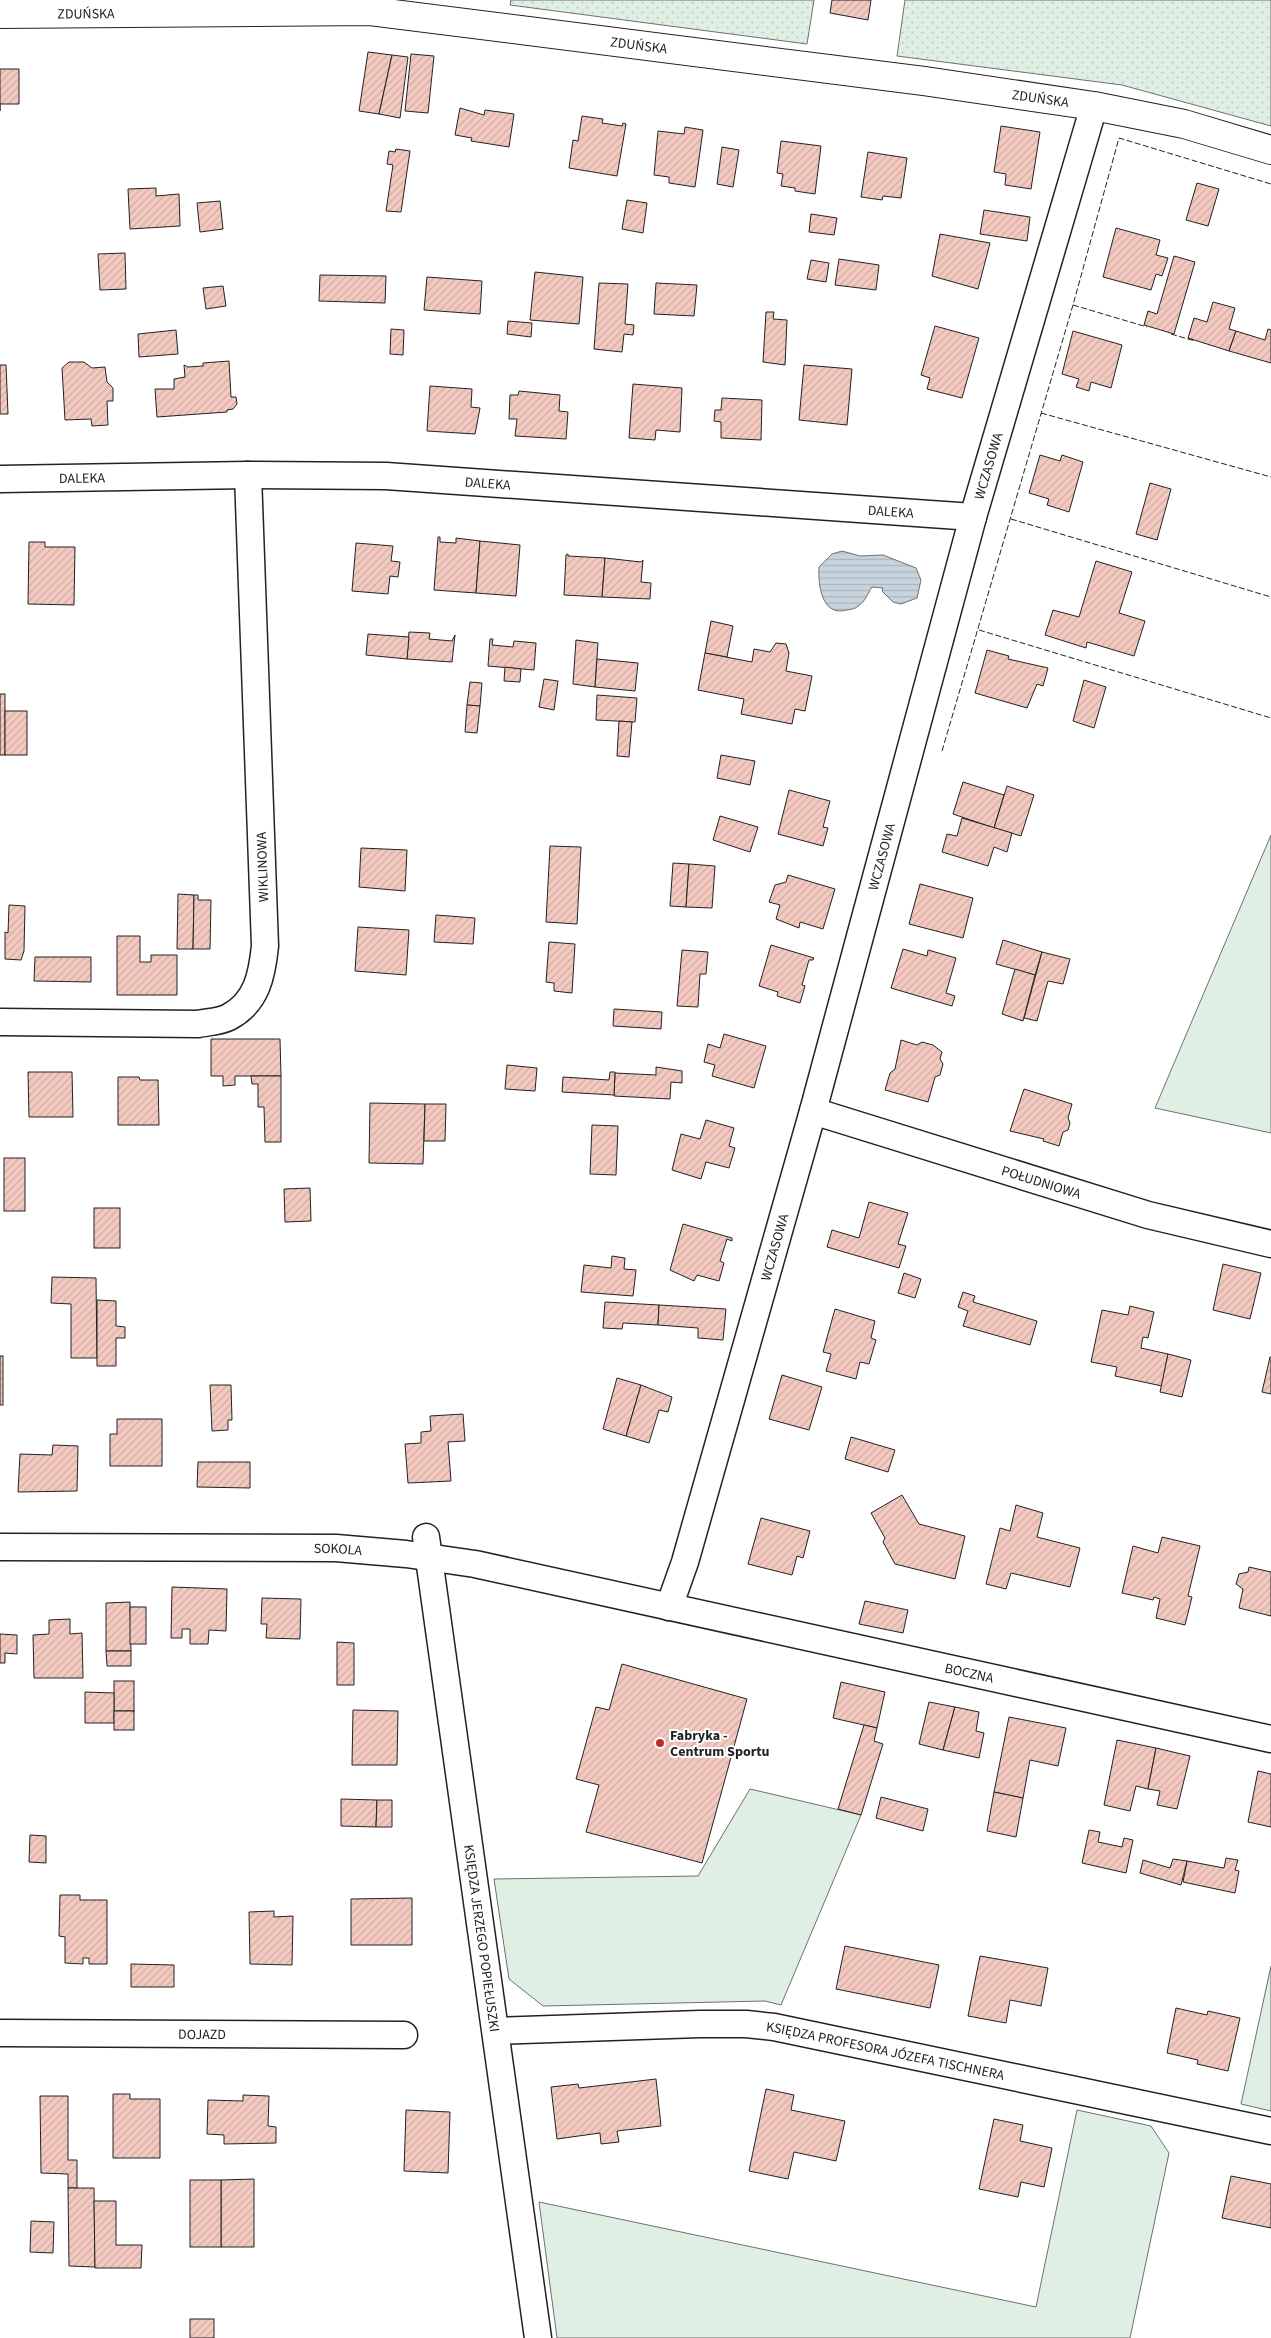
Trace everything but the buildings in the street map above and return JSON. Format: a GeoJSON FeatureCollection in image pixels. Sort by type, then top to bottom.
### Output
{"type":"FeatureCollection","features":[{"type":"Feature","properties":{"kind":"street","name":"ZDUŃSKA"},"geometry":{"type":"LineString","coordinates":[[0,14],[205,6],[370,11],[924,81],[1094,106],[1184,124],[1271,150]]}},
{"type":"Feature","properties":{"kind":"street","name":"WCZASOWA"},"geometry":{"type":"LineString","coordinates":[[669,1607],[685,1562],[813,1111],[973,517],[1094,106]]}},
{"type":"Feature","properties":{"kind":"street","name":"DALEKA"},"geometry":{"type":"LineString","coordinates":[[0,479],[248,475],[386,476],[973,517]]}},
{"type":"Feature","properties":{"kind":"street","name":"WIKLINOWA"},"geometry":{"type":"LineString","coordinates":[[0,1022],[198,1024],[228,1018],[251,1000],[261,978],[265,946],[248,475]]}},
{"type":"Feature","properties":{"kind":"street","name":"POŁUDNIOWA"},"geometry":{"type":"LineString","coordinates":[[813,1111],[1148,1215],[1271,1244]]}},
{"type":"Feature","properties":{"kind":"street","name":"SOKOLA"},"geometry":{"type":"LineString","coordinates":[[0,1547],[427,1547],[475,1564],[669,1607]]}},
{"type":"Feature","properties":{"kind":"street","name":"KSIĘDZA JERZEGO POPIEŁUSZKI"},"geometry":{"type":"LineString","coordinates":[[427,1547],[538,2338]]}},
{"type":"Feature","properties":{"kind":"street","name":"BOCZNA"},"geometry":{"type":"LineString","coordinates":[[669,1607],[1271,1739]]}},
{"type":"Feature","properties":{"kind":"street","name":"KSIĘDZA PROFESORA JÓZEFA TISCHNERA"},"geometry":{"type":"LineString","coordinates":[[496,2031],[700,2024],[765,2026],[1271,2131]]}},
{"type":"Feature","properties":{"kind":"street","name":"DOJAZD"},"geometry":{"type":"LineString","coordinates":[[0,2033],[404,2035]]}},
{"type":"Feature","properties":{"kind":"green space"},"geometry":{"type":"Polygon","coordinates":[[[511,0],[814,0],[807,44],[510,5],[511,0]]]}},
{"type":"Feature","properties":{"kind":"green space"},"geometry":{"type":"Polygon","coordinates":[[[905,0],[1271,0],[1271,126],[1122,85],[897,56],[905,0]]]}},
{"type":"Feature","properties":{"kind":"green space"},"geometry":{"type":"Polygon","coordinates":[[[1271,835],[1271,1133],[1155,1108],[1271,835]]]}},
{"type":"Feature","properties":{"kind":"green space"},"geometry":{"type":"Polygon","coordinates":[[[750,1789],[861,1815],[781,2005],[765,2001],[543,2006],[509,1979],[494,1879],[698,1876],[750,1789]]]}},
{"type":"Feature","properties":{"kind":"green space"},"geometry":{"type":"Polygon","coordinates":[[[1271,1966],[1271,2111],[1241,2104],[1271,1966]]]}},
{"type":"Feature","properties":{"kind":"green space"},"geometry":{"type":"Polygon","coordinates":[[[1077,2110],[1151,2126],[1169,2153],[1130,2338],[557,2338],[539,2202],[1036,2307],[1077,2110]]]}},
{"type":"Feature","properties":{"kind":"shaded area"},"geometry":{"type":"Polygon","coordinates":[[[842,551],[860,556],[883,555],[916,568],[921,580],[917,598],[901,604],[893,602],[882,591],[883,588],[872,587],[864,600],[856,608],[839,611],[832,609],[823,598],[819,583],[819,567],[832,554],[842,551]]]}},
{"type":"Feature","properties":{"kind":"fence"},"geometry":{"type":"LineString","coordinates":[[942,751],[1073,305],[1119,138],[1271,184]]}},
{"type":"Feature","properties":{"kind":"fence"},"geometry":{"type":"LineString","coordinates":[[1073,305],[1147,327]]}},
{"type":"Feature","properties":{"kind":"fence"},"geometry":{"type":"LineString","coordinates":[[1171,334],[1195,341]]}},
{"type":"Feature","properties":{"kind":"fence"},"geometry":{"type":"LineString","coordinates":[[1041,413],[1271,477]]}},
{"type":"Feature","properties":{"kind":"fence"},"geometry":{"type":"LineString","coordinates":[[1011,519],[1271,597]]}},
{"type":"Feature","properties":{"kind":"fence"},"geometry":{"type":"LineString","coordinates":[[979,630],[1271,718]]}},
{"type":"Feature","properties":{"kind":"place","name":"Fabryka - Centrum Sportu"},"geometry":{"type":"Point","coordinates":[660,1743]}}]}
